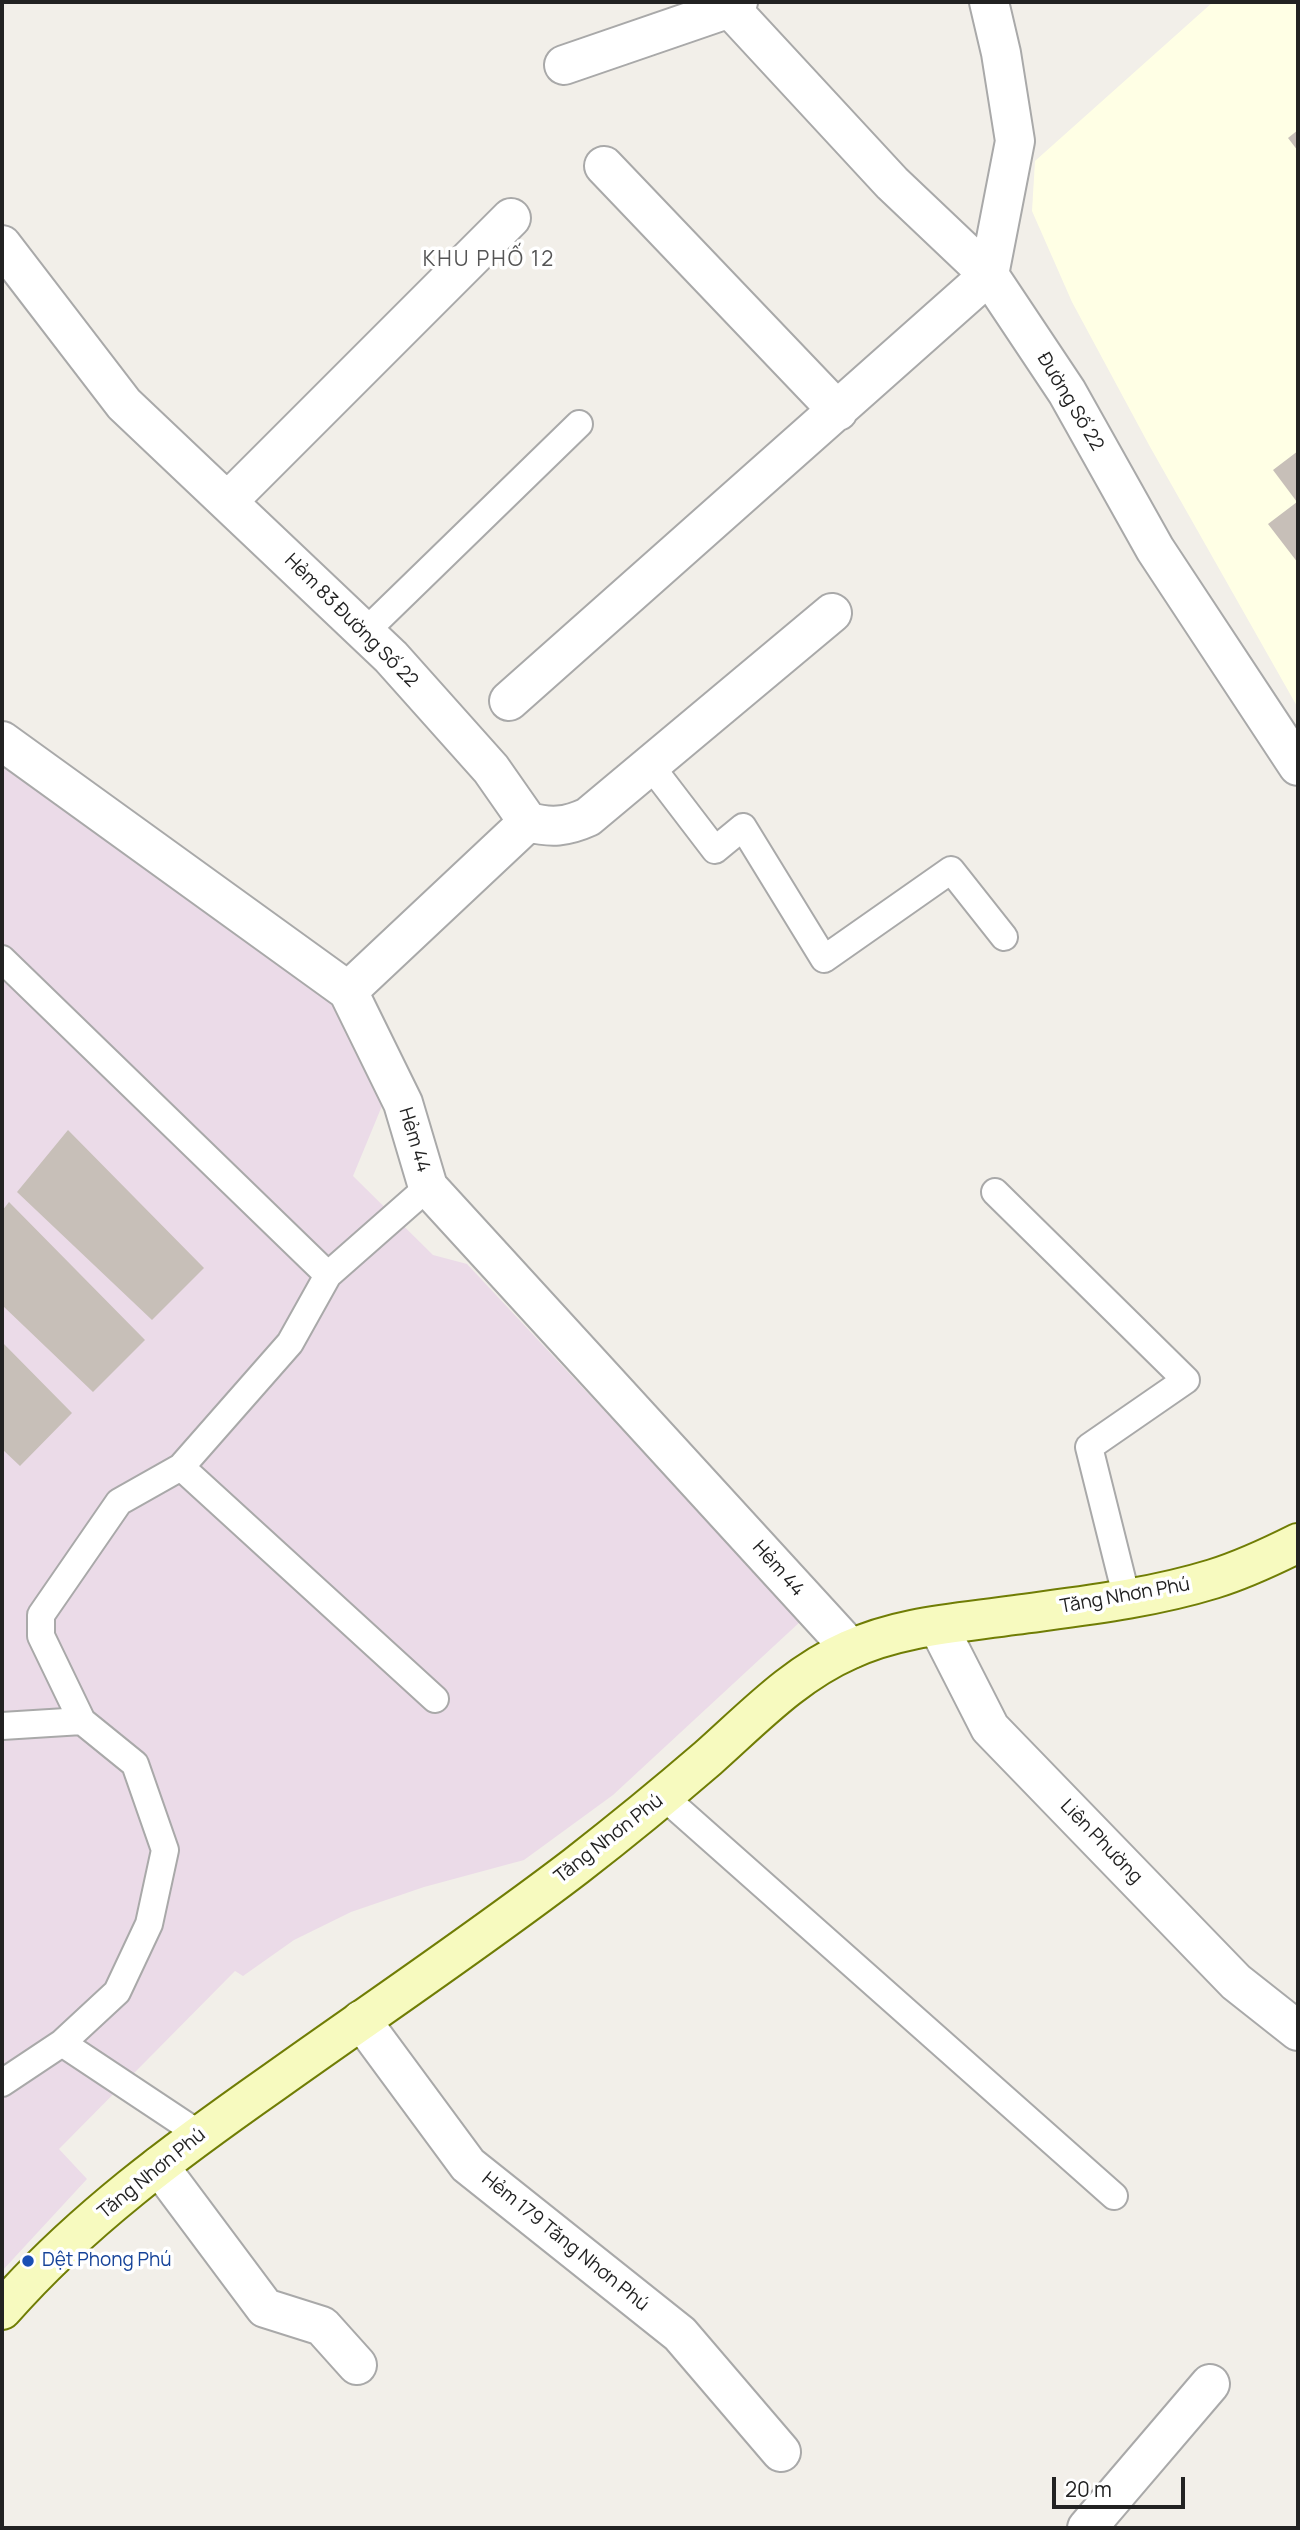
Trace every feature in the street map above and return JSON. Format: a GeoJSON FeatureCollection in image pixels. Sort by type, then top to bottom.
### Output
{"type":"FeatureCollection","features":[{"type":"Feature","properties":{"kind":"street"},"geometry":{"type":"LineString","coordinates":[[509,701],[989,275],[1015,141],[1001,53],[989,2]]}},
{"type":"Feature","properties":{"kind":"street"},"geometry":{"type":"LineString","coordinates":[[565,65],[734,5]]}},
{"type":"Feature","properties":{"kind":"street","name":"Đường Số 22"},"geometry":{"type":"LineString","coordinates":[[734,5],[892,183],[989,275],[1067,392],[1155,549],[1298,766]]}},
{"type":"Feature","properties":{"kind":"street"},"geometry":{"type":"LineString","coordinates":[[604,166],[838,411]]}},
{"type":"Feature","properties":{"kind":"street"},"geometry":{"type":"LineString","coordinates":[[228,501],[511,218]]}},
{"type":"Feature","properties":{"kind":"street","name":"Hẻm 83 Đường Số 22"},"geometry":{"type":"LineString","coordinates":[[2,245],[124,404],[391,657],[491,769],[528,822]]}},
{"type":"Feature","properties":{"kind":"street"},"geometry":{"type":"LineString","coordinates":[[348,991],[528,822],[549,828],[575,823],[587,817],[832,613]]}},
{"type":"Feature","properties":{"kind":"street","name":"Hẻm 44"},"geometry":{"type":"LineString","coordinates":[[2,741],[348,991],[403,1103],[428,1187],[851,1649]]}},
{"type":"Feature","properties":{"kind":"street","name":"Tăng Nhơn Phú"},"geometry":{"type":"LineString","coordinates":[[2,2310],[69,2242],[159,2166],[554,1882],[663,1796],[794,1682],[822,1663],[851,1649],[908,1630],[1171,1591],[1259,1562],[1298,1543]]}},
{"type":"Feature","properties":{"kind":"street","name":"Liên Phường"},"geometry":{"type":"LineString","coordinates":[[938,1626],[990,1728],[1236,1982],[1298,2031]]}},
{"type":"Feature","properties":{"kind":"street","name":"Hẻm 179 Tăng Nhơn Phú"},"geometry":{"type":"LineString","coordinates":[[361,2020],[468,2165],[680,2334],[781,2452]]}},
{"type":"Feature","properties":{"kind":"street"},"geometry":{"type":"LineString","coordinates":[[159,2166],[265,2308],[322,2326],[357,2365]]}},
{"type":"Feature","properties":{"kind":"street"},"geometry":{"type":"LineString","coordinates":[[1087,2528],[1210,2384]]}},
{"type":"Feature","properties":{"kind":"lane"},"geometry":{"type":"LineString","coordinates":[[365,632],[579,424]]}},
{"type":"Feature","properties":{"kind":"lane"},"geometry":{"type":"LineString","coordinates":[[650,765],[715,850],[743,827],[824,959],[951,870],[1004,937]]}},
{"type":"Feature","properties":{"kind":"lane"},"geometry":{"type":"LineString","coordinates":[[2,959],[328,1275]]}},
{"type":"Feature","properties":{"kind":"lane"},"geometry":{"type":"LineString","coordinates":[[2,2083],[62,2043],[117,1992],[149,1924],[165,1850],[135,1764],[82,1721],[41,1636],[41,1615],[119,1502],[181,1467],[290,1343],[328,1275],[428,1187]]}},
{"type":"Feature","properties":{"kind":"lane"},"geometry":{"type":"LineString","coordinates":[[995,1192],[1186,1380],[1089,1447],[1127,1599]]}},
{"type":"Feature","properties":{"kind":"lane"},"geometry":{"type":"LineString","coordinates":[[181,1467],[435,1699]]}},
{"type":"Feature","properties":{"kind":"lane"},"geometry":{"type":"LineString","coordinates":[[2,1726],[82,1721]]}},
{"type":"Feature","properties":{"kind":"lane"},"geometry":{"type":"LineString","coordinates":[[663,1796],[1114,2196]]}},
{"type":"Feature","properties":{"kind":"lane"},"geometry":{"type":"LineString","coordinates":[[62,2043],[200,2134]]}},
{"type":"Feature","properties":{"kind":"shaded area"},"geometry":{"type":"Polygon","coordinates":[[[1213,2],[1298,2],[1298,708],[1149,445],[1072,302],[1032,211],[1035,161],[1213,2]]]}},
{"type":"Feature","properties":{"kind":"shaded area"},"geometry":{"type":"Polygon","coordinates":[[[2,750],[328,990],[384,1101],[353,1176],[433,1255],[467,1264],[801,1621],[613,1795],[524,1860],[424,1887],[351,1912],[294,1940],[243,1976],[235,1971],[59,2149],[87,2179],[2,2271],[2,750]]]}},
{"type":"Feature","properties":{"kind":"building"},"geometry":{"type":"Polygon","coordinates":[[[1298,130],[1298,151],[1288,138],[1298,130]]]}},
{"type":"Feature","properties":{"kind":"building"},"geometry":{"type":"Polygon","coordinates":[[[1298,451],[1298,563],[1268,524],[1297,502],[1273,470],[1298,451]]]}},
{"type":"Feature","properties":{"kind":"building"},"geometry":{"type":"Polygon","coordinates":[[[68,1130],[204,1268],[152,1320],[17,1192],[68,1130]]]}},
{"type":"Feature","properties":{"kind":"building"},"geometry":{"type":"Polygon","coordinates":[[[9,1202],[145,1340],[93,1392],[2,1305],[2,1211],[9,1202]]]}},
{"type":"Feature","properties":{"kind":"building"},"geometry":{"type":"Polygon","coordinates":[[[2,1342],[72,1413],[20,1466],[2,1449],[2,1342]]]}},
{"type":"Feature","properties":{"kind":"place","name":"Dệt Phong Phú"},"geometry":{"type":"Point","coordinates":[28,2261]}},
{"type":"Feature","properties":{"kind":"district","name":"KHU PHỐ 12"},"geometry":{"type":"Point","coordinates":[489,260]}}]}
